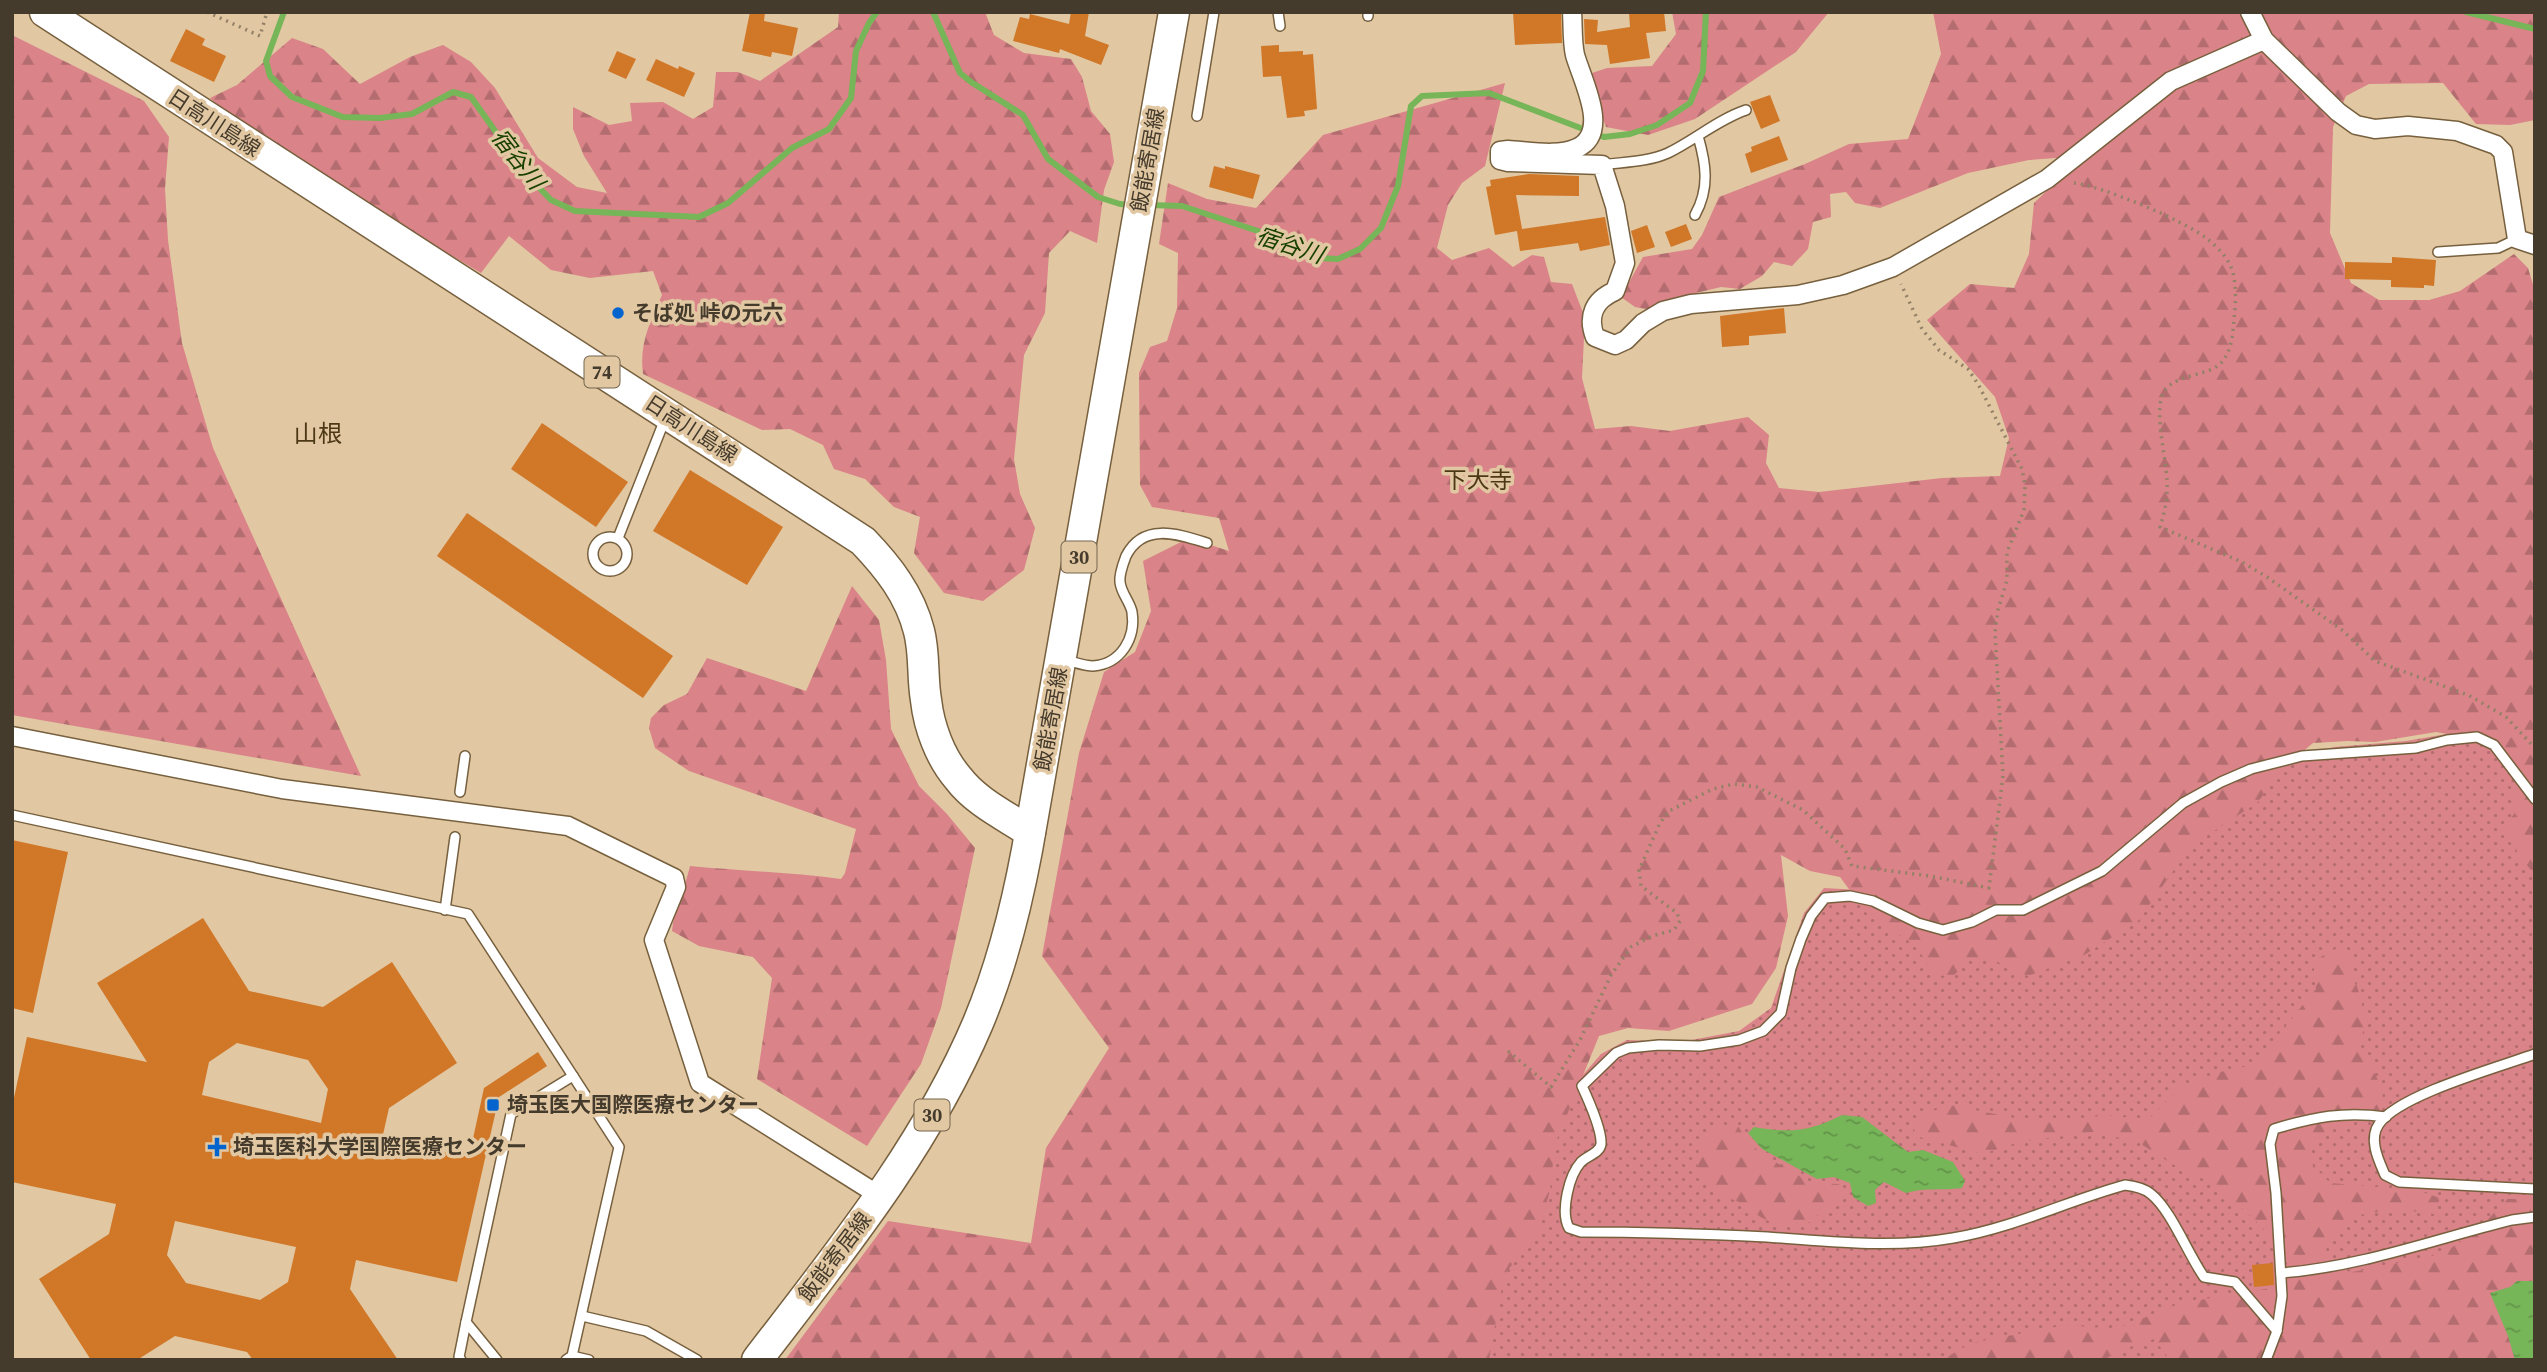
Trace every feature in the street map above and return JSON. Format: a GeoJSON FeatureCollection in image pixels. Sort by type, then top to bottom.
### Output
{"type":"FeatureCollection","features":[{"type":"Feature","properties":{"kind":"main road","name":"日高川島線"},"geometry":{"type":"LineString","coordinates":[[45,12],[847,529],[881,560],[894,576],[914,615],[920,633],[929,717],[943,755],[957,778],[972,793],[1030,832]]}},
{"type":"Feature","properties":{"kind":"main road","name":"飯能寄居線"},"geometry":{"type":"LineString","coordinates":[[757,1360],[880,1196],[930,1120],[978,1023],[1011,926],[1062,659],[1174,12]]}},
{"type":"Feature","properties":{"kind":"street"},"geometry":{"type":"LineString","coordinates":[[1572,12],[1574,52],[1592,106],[1594,125],[1588,141],[1576,149],[1559,152],[1508,150],[1500,151],[1499,156],[1500,160],[1508,162],[1602,165],[1615,206],[1625,263],[1615,291],[1603,296],[1594,307],[1590,324],[1595,337],[1615,345],[1626,340],[1643,323],[1663,311],[1691,304],[1798,295],[1843,285],[1894,267],[2048,179],[2171,81],[2264,40]]}},
{"type":"Feature","properties":{"kind":"street"},"geometry":{"type":"LineString","coordinates":[[2250,12],[2264,40],[2337,112],[2356,125],[2375,129],[2408,126],[2457,131],[2496,145],[2502,152],[2516,239],[2535,244]]}},
{"type":"Feature","properties":{"kind":"street"},"geometry":{"type":"LineString","coordinates":[[12,736],[282,789],[569,826],[674,878],[676,887],[654,940],[700,1083],[880,1196]]}},
{"type":"Feature","properties":{"kind":"lane"},"geometry":{"type":"LineString","coordinates":[[1197,116],[1214,12]]}},
{"type":"Feature","properties":{"kind":"lane"},"geometry":{"type":"LineString","coordinates":[[1278,12],[1280,26]]}},
{"type":"Feature","properties":{"kind":"lane"},"geometry":{"type":"LineString","coordinates":[[1602,165],[1666,154],[1726,117],[1746,110]]}},
{"type":"Feature","properties":{"kind":"lane"},"geometry":{"type":"LineString","coordinates":[[1695,215],[1703,200],[1707,180],[1698,136]]}},
{"type":"Feature","properties":{"kind":"lane"},"geometry":{"type":"LineString","coordinates":[[2438,252],[2498,248],[2516,239]]}},
{"type":"Feature","properties":{"kind":"lane"},"geometry":{"type":"LineString","coordinates":[[618,538],[667,414]]}},
{"type":"Feature","properties":{"kind":"lane"},"geometry":{"type":"LineString","coordinates":[[1062,659],[1092,666],[1108,662],[1120,654],[1130,640],[1133,626],[1132,608],[1120,583],[1127,553],[1136,542],[1160,532],[1207,543]]}},
{"type":"Feature","properties":{"kind":"lane"},"geometry":{"type":"LineString","coordinates":[[2277,1331],[2235,1282],[2204,1277],[2164,1208],[2150,1193],[2125,1185],[2016,1223],[1952,1238],[1895,1244],[1669,1232],[1581,1232],[1569,1228],[1565,1220],[1564,1203],[1580,1163],[1599,1150],[1601,1143],[1582,1086],[1616,1053],[1628,1048],[1660,1045],[1700,1046],[1739,1040],[1763,1031],[1781,1013],[1801,939],[1811,916],[1825,898],[1850,896],[1873,901],[1918,923],[1943,930],[1972,922],[1996,910],[2023,910],[2102,872],[2183,803],[2251,769],[2302,757],[2416,748],[2447,740],[2477,737],[2494,745],[2535,799]]}},
{"type":"Feature","properties":{"kind":"lane"},"geometry":{"type":"LineString","coordinates":[[460,792],[465,756]]}},
{"type":"Feature","properties":{"kind":"lane"},"geometry":{"type":"LineString","coordinates":[[12,815],[468,915],[619,1147],[582,1316],[569,1358],[589,1360]]}},
{"type":"Feature","properties":{"kind":"lane"},"geometry":{"type":"LineString","coordinates":[[445,910],[455,837]]}},
{"type":"Feature","properties":{"kind":"lane"},"geometry":{"type":"LineString","coordinates":[[2535,1054],[2432,1091],[2394,1110],[2377,1125],[2374,1143],[2385,1175],[2399,1182],[2535,1189]]}},
{"type":"Feature","properties":{"kind":"lane"},"geometry":{"type":"LineString","coordinates":[[461,1360],[459,1357],[466,1322],[511,1114],[573,1076]]}},
{"type":"Feature","properties":{"kind":"lane"},"geometry":{"type":"LineString","coordinates":[[2266,1360],[2277,1331],[2282,1296],[2276,1193],[2271,1166],[2270,1143],[2274,1129],[2323,1115],[2369,1114],[2386,1117]]}},
{"type":"Feature","properties":{"kind":"lane"},"geometry":{"type":"LineString","coordinates":[[2281,1273],[2353,1263],[2512,1220],[2535,1217]]}},
{"type":"Feature","properties":{"kind":"lane"},"geometry":{"type":"LineString","coordinates":[[582,1316],[646,1331],[697,1360]]}},
{"type":"Feature","properties":{"kind":"lane"},"geometry":{"type":"LineString","coordinates":[[466,1322],[497,1360]]}},
{"type":"Feature","properties":{"kind":"path"},"geometry":{"type":"LineString","coordinates":[[207,12],[260,37],[267,12]]}},
{"type":"Feature","properties":{"kind":"path"},"geometry":{"type":"LineString","coordinates":[[2048,179],[2082,184],[2156,211],[2204,236],[2220,250],[2232,267],[2235,313],[2231,343],[2222,362],[2181,379],[2163,392],[2159,405],[2167,478],[2166,509],[2161,527],[2242,562],[2267,577],[2342,630],[2375,661],[2477,700],[2506,718],[2535,748]]}},
{"type":"Feature","properties":{"kind":"path"},"geometry":{"type":"LineString","coordinates":[[1508,1051],[1551,1087],[1581,1038],[1611,975],[1631,947],[1652,936],[1674,930],[1679,921],[1678,913],[1641,887],[1639,870],[1660,823],[1669,811],[1713,789],[1734,784],[1757,787],[1803,810],[1845,849],[1852,866],[1930,876],[1989,888],[2003,776],[1995,632],[2007,580],[2007,552],[2024,510],[2025,485],[2022,470],[1989,403],[1968,369],[1939,350],[1922,329],[1894,267]]}},
{"type":"Feature","properties":{"kind":"green space"},"geometry":{"type":"Polygon","coordinates":[[[839,12],[985,12],[994,35],[1024,53],[1071,59],[1082,77],[1091,111],[1110,134],[1114,162],[1104,190],[1097,243],[1070,231],[1049,253],[1045,313],[1024,355],[1014,459],[1020,494],[1035,528],[1024,570],[983,601],[944,593],[914,553],[920,517],[894,507],[865,479],[834,469],[823,445],[790,429],[762,430],[643,374],[644,343],[662,295],[653,271],[590,278],[551,270],[509,236],[481,273],[251,136],[210,98],[237,85],[292,38],[323,49],[360,84],[410,57],[443,45],[471,62],[495,88],[538,158],[577,187],[607,193],[584,156],[573,129],[573,107],[609,125],[632,121],[630,103],[663,102],[693,119],[713,107],[716,72],[738,72],[760,81],[838,27],[839,12]]]}},
{"type":"Feature","properties":{"kind":"green space"},"geometry":{"type":"Polygon","coordinates":[[[1672,12],[1829,12],[1796,52],[1695,119],[1648,135],[1606,127],[1586,75],[1607,68],[1652,66],[1676,34],[1672,12]]]}},
{"type":"Feature","properties":{"kind":"green space"},"geometry":{"type":"Polygon","coordinates":[[[1933,12],[2535,12],[2535,120],[2510,125],[2476,124],[2443,83],[2369,84],[2346,96],[2333,127],[2330,233],[2351,283],[2379,300],[2429,300],[2460,291],[2514,254],[2528,268],[2535,291],[2535,875],[2518,854],[2505,825],[2515,813],[2511,788],[2513,767],[2498,743],[2436,732],[2375,742],[2313,743],[2281,770],[2258,802],[2190,847],[2138,921],[2084,955],[2028,976],[1991,959],[1969,961],[1954,975],[1936,976],[1915,945],[1868,915],[1840,877],[1810,871],[1781,855],[1788,916],[1776,968],[1752,1004],[1669,1031],[1628,1028],[1599,1036],[1555,1144],[1550,1190],[1539,1230],[1504,1275],[1489,1360],[785,1360],[888,1221],[1031,1243],[1046,1148],[1109,1048],[1042,956],[1079,753],[1104,672],[1135,652],[1151,611],[1143,561],[1189,538],[1229,551],[1219,518],[1152,507],[1140,485],[1139,373],[1150,347],[1167,341],[1177,308],[1178,253],[1159,244],[1168,183],[1207,199],[1256,208],[1323,135],[1505,83],[1485,166],[1462,183],[1448,205],[1437,248],[1452,260],[1489,248],[1513,267],[1532,255],[1544,257],[1551,282],[1572,284],[1585,318],[1582,378],[1595,429],[1631,426],[1670,431],[1748,417],[1769,435],[1766,463],[1779,488],[1819,492],[1942,478],[2000,476],[2009,438],[1995,397],[1927,320],[1970,284],[2014,288],[2029,254],[2034,203],[2083,156],[2029,160],[1968,173],[1880,208],[1855,203],[1846,192],[1830,194],[1831,217],[1813,222],[1808,249],[1792,266],[1774,262],[1762,276],[1740,289],[1721,287],[1671,299],[1652,310],[1635,307],[1621,297],[1643,257],[1692,249],[1702,235],[1719,197],[1849,144],[1908,139],[1941,54],[1933,12]]]}},
{"type":"Feature","properties":{"kind":"green space"},"geometry":{"type":"Polygon","coordinates":[[[12,35],[144,101],[169,137],[165,189],[168,240],[182,343],[213,448],[361,776],[12,715],[12,35]]]}},
{"type":"Feature","properties":{"kind":"green space"},"geometry":{"type":"Polygon","coordinates":[[[852,586],[879,620],[886,660],[891,729],[919,786],[975,848],[941,1008],[921,1064],[867,1146],[757,1079],[772,978],[753,957],[699,946],[672,931],[690,866],[841,879],[845,873],[856,829],[689,771],[655,748],[649,728],[651,718],[664,705],[687,694],[707,658],[806,691],[852,586]]]}},
{"type":"Feature","properties":{"kind":"green space"},"geometry":{"type":"Polygon","coordinates":[[[2535,714],[2535,1360],[1481,1360],[1516,1225],[1582,1076],[1601,1054],[1627,1040],[1681,1042],[1739,1031],[1771,1008],[1804,913],[1824,888],[1860,890],[2230,767],[2335,747],[2406,741],[2476,729],[2535,714]]]}},
{"type":"Feature","properties":{"kind":"green space"},"geometry":{"type":"Polygon","coordinates":[[[2343,945],[2353,961],[2351,977],[2357,986],[2365,1016],[2361,1047],[2381,1086],[2384,1106],[2371,1117],[2316,1135],[2309,1161],[2330,1183],[2416,1190],[2440,1198],[2434,1214],[2396,1209],[2353,1216],[2327,1241],[2325,1267],[2353,1272],[2442,1254],[2478,1230],[2507,1199],[2535,1199],[2535,1360],[2170,1360],[2154,1339],[2126,1348],[2103,1360],[1942,1360],[1971,1343],[2066,1325],[2116,1329],[2181,1303],[2265,1289],[2277,1284],[2289,1260],[2262,1227],[2208,1181],[2172,1164],[2138,1142],[2093,1132],[2020,1142],[1982,1154],[1912,1135],[1922,1115],[1949,1105],[2030,1121],[2061,1121],[2107,1115],[2148,1120],[2182,1085],[2220,1072],[2253,1065],[2316,989],[2313,961],[2343,945]]]}},
{"type":"Feature","properties":{"kind":"green space"},"geometry":{"type":"Polygon","coordinates":[[[1735,1121],[1744,1136],[1760,1153],[1811,1183],[1839,1184],[1845,1196],[1811,1223],[1801,1220],[1793,1224],[1778,1225],[1739,1202],[1713,1191],[1698,1171],[1701,1144],[1705,1134],[1735,1121]]]}},
{"type":"Feature","properties":{"kind":"water"},"geometry":{"type":"Polygon","coordinates":[[[1842,1115],[1862,1117],[1908,1152],[1923,1150],[1953,1162],[1965,1181],[1962,1188],[1906,1193],[1884,1182],[1875,1190],[1876,1203],[1868,1206],[1853,1197],[1850,1183],[1834,1177],[1817,1179],[1762,1149],[1748,1133],[1754,1127],[1799,1130],[1842,1115]]]}},
{"type":"Feature","properties":{"kind":"water"},"geometry":{"type":"Polygon","coordinates":[[[2517,1281],[2535,1281],[2535,1360],[2515,1360],[2490,1293],[2510,1287],[2517,1281]]]}},
{"type":"Feature","properties":{"kind":"building"},"geometry":{"type":"Polygon","coordinates":[[[750,12],[765,12],[764,21],[798,28],[792,56],[772,52],[771,57],[742,51],[750,12]]]}},
{"type":"Feature","properties":{"kind":"building"},"geometry":{"type":"Polygon","coordinates":[[[1071,12],[1089,12],[1085,36],[1109,45],[1101,65],[1060,49],[1059,53],[1013,41],[1020,17],[1029,19],[1030,14],[1069,24],[1071,12]]]}},
{"type":"Feature","properties":{"kind":"building"},"geometry":{"type":"Polygon","coordinates":[[[1513,12],[1561,12],[1562,43],[1515,45],[1513,12]]]}},
{"type":"Feature","properties":{"kind":"building"},"geometry":{"type":"Polygon","coordinates":[[[1629,12],[1664,12],[1666,31],[1646,33],[1650,58],[1610,64],[1607,45],[1585,44],[1584,19],[1598,20],[1597,32],[1630,27],[1629,12]]]}},
{"type":"Feature","properties":{"kind":"building"},"geometry":{"type":"Polygon","coordinates":[[[186,29],[205,39],[202,45],[226,56],[214,82],[170,61],[186,29]]]}},
{"type":"Feature","properties":{"kind":"building"},"geometry":{"type":"Polygon","coordinates":[[[1279,45],[1279,52],[1303,51],[1303,55],[1313,54],[1317,109],[1304,111],[1305,116],[1287,118],[1281,76],[1263,77],[1261,46],[1279,45]]]}},
{"type":"Feature","properties":{"kind":"building"},"geometry":{"type":"Polygon","coordinates":[[[617,51],[636,59],[626,79],[608,71],[617,51]]]}},
{"type":"Feature","properties":{"kind":"building"},"geometry":{"type":"Polygon","coordinates":[[[656,59],[695,73],[684,97],[646,80],[656,59]]]}},
{"type":"Feature","properties":{"kind":"building"},"geometry":{"type":"Polygon","coordinates":[[[1770,95],[1780,121],[1761,129],[1750,102],[1770,95]]]}},
{"type":"Feature","properties":{"kind":"building"},"geometry":{"type":"Polygon","coordinates":[[[1779,136],[1788,160],[1751,173],[1745,154],[1752,151],[1751,147],[1779,136]]]}},
{"type":"Feature","properties":{"kind":"building"},"geometry":{"type":"Polygon","coordinates":[[[1214,166],[1225,169],[1225,166],[1260,175],[1253,199],[1209,187],[1214,166]]]}},
{"type":"Feature","properties":{"kind":"building"},"geometry":{"type":"Polygon","coordinates":[[[1529,174],[1579,176],[1579,196],[1516,195],[1522,229],[1605,217],[1610,245],[1580,251],[1578,243],[1520,251],[1517,231],[1495,235],[1486,187],[1491,186],[1490,180],[1529,174]]]}},
{"type":"Feature","properties":{"kind":"building"},"geometry":{"type":"Polygon","coordinates":[[[1686,224],[1692,239],[1671,247],[1665,232],[1686,224]]]}},
{"type":"Feature","properties":{"kind":"building"},"geometry":{"type":"Polygon","coordinates":[[[1647,225],[1655,247],[1637,253],[1631,231],[1647,225]]]}},
{"type":"Feature","properties":{"kind":"building"},"geometry":{"type":"Polygon","coordinates":[[[2392,257],[2436,260],[2434,286],[2391,287],[2391,280],[2345,279],[2345,262],[2392,263],[2392,257]]]}},
{"type":"Feature","properties":{"kind":"building"},"geometry":{"type":"Polygon","coordinates":[[[1784,308],[1786,333],[1749,336],[1749,345],[1722,347],[1720,316],[1784,308]]]}},
{"type":"Feature","properties":{"kind":"building"},"geometry":{"type":"Polygon","coordinates":[[[542,423],[628,482],[596,527],[511,469],[542,423]]]}},
{"type":"Feature","properties":{"kind":"building"},"geometry":{"type":"Polygon","coordinates":[[[690,470],[783,527],[747,585],[653,531],[690,470]]]}},
{"type":"Feature","properties":{"kind":"building"},"geometry":{"type":"Polygon","coordinates":[[[467,513],[673,656],[643,698],[437,556],[467,513]]]}},
{"type":"Feature","properties":{"kind":"building"},"geometry":{"type":"Polygon","coordinates":[[[12,840],[68,852],[33,1013],[12,1008],[12,840]]]}},
{"type":"Feature","properties":{"kind":"building","name":"埼玉医科大学国際医療センター"},"geometry":{"type":"Polygon","coordinates":[[[203,918],[249,991],[323,1007],[392,962],[457,1063],[389,1108],[382,1139],[469,1157],[484,1088],[538,1052],[547,1066],[499,1097],[457,1282],[356,1260],[350,1289],[398,1360],[253,1360],[247,1352],[175,1336],[137,1360],[91,1360],[39,1279],[109,1234],[116,1204],[12,1182],[12,1107],[27,1037],[147,1062],[97,983],[203,918]],[[237,1043],[209,1062],[202,1095],[321,1123],[328,1089],[308,1060],[237,1043]],[[175,1221],[167,1255],[186,1283],[260,1300],[288,1282],[296,1247],[175,1221]]]}},
{"type":"Feature","properties":{"kind":"building"},"geometry":{"type":"Polygon","coordinates":[[[2273,1263],[2274,1285],[2254,1287],[2252,1265],[2273,1263]]]}},
{"type":"Feature","properties":{"kind":"waterway","name":"宿谷川"},"geometry":{"type":"LineString","coordinates":[[284,12],[266,61],[270,76],[292,97],[343,117],[380,118],[412,114],[453,92],[471,97],[525,173],[551,200],[575,211],[699,217],[728,203],[792,148],[829,129],[851,98],[856,51],[877,12]]}},
{"type":"Feature","properties":{"kind":"waterway","name":"宿谷川"},"geometry":{"type":"LineString","coordinates":[[933,12],[960,73],[1023,115],[1048,159],[1098,197],[1131,205]]}},
{"type":"Feature","properties":{"kind":"waterway","name":"宿谷川"},"geometry":{"type":"LineString","coordinates":[[1149,205],[1182,206],[1258,231],[1318,258],[1338,259],[1360,249],[1381,228],[1398,186],[1411,106],[1422,96],[1489,93],[1604,137],[1630,134],[1657,125],[1690,103],[1703,71],[1706,12]]}},
{"type":"Feature","properties":{"kind":"waterway","name":"宿谷川"},"geometry":{"type":"LineString","coordinates":[[2466,12],[2535,29]]}},
{"type":"Feature","properties":{"kind":"place","name":"そば処 峠の元六"},"geometry":{"type":"Point","coordinates":[618,313]}},
{"type":"Feature","properties":{"kind":"place","name":"埼玉医大国際医療センター"},"geometry":{"type":"Point","coordinates":[493,1105]}},
{"type":"Feature","properties":{"kind":"place","name":"埼玉医科大学国際医療センター"},"geometry":{"type":"Point","coordinates":[217,1147]}},
{"type":"Feature","properties":{"kind":"district","name":"山根"},"geometry":{"type":"Point","coordinates":[318,434]}},
{"type":"Feature","properties":{"kind":"district","name":"下大寺"},"geometry":{"type":"Point","coordinates":[1478,480]}}]}
